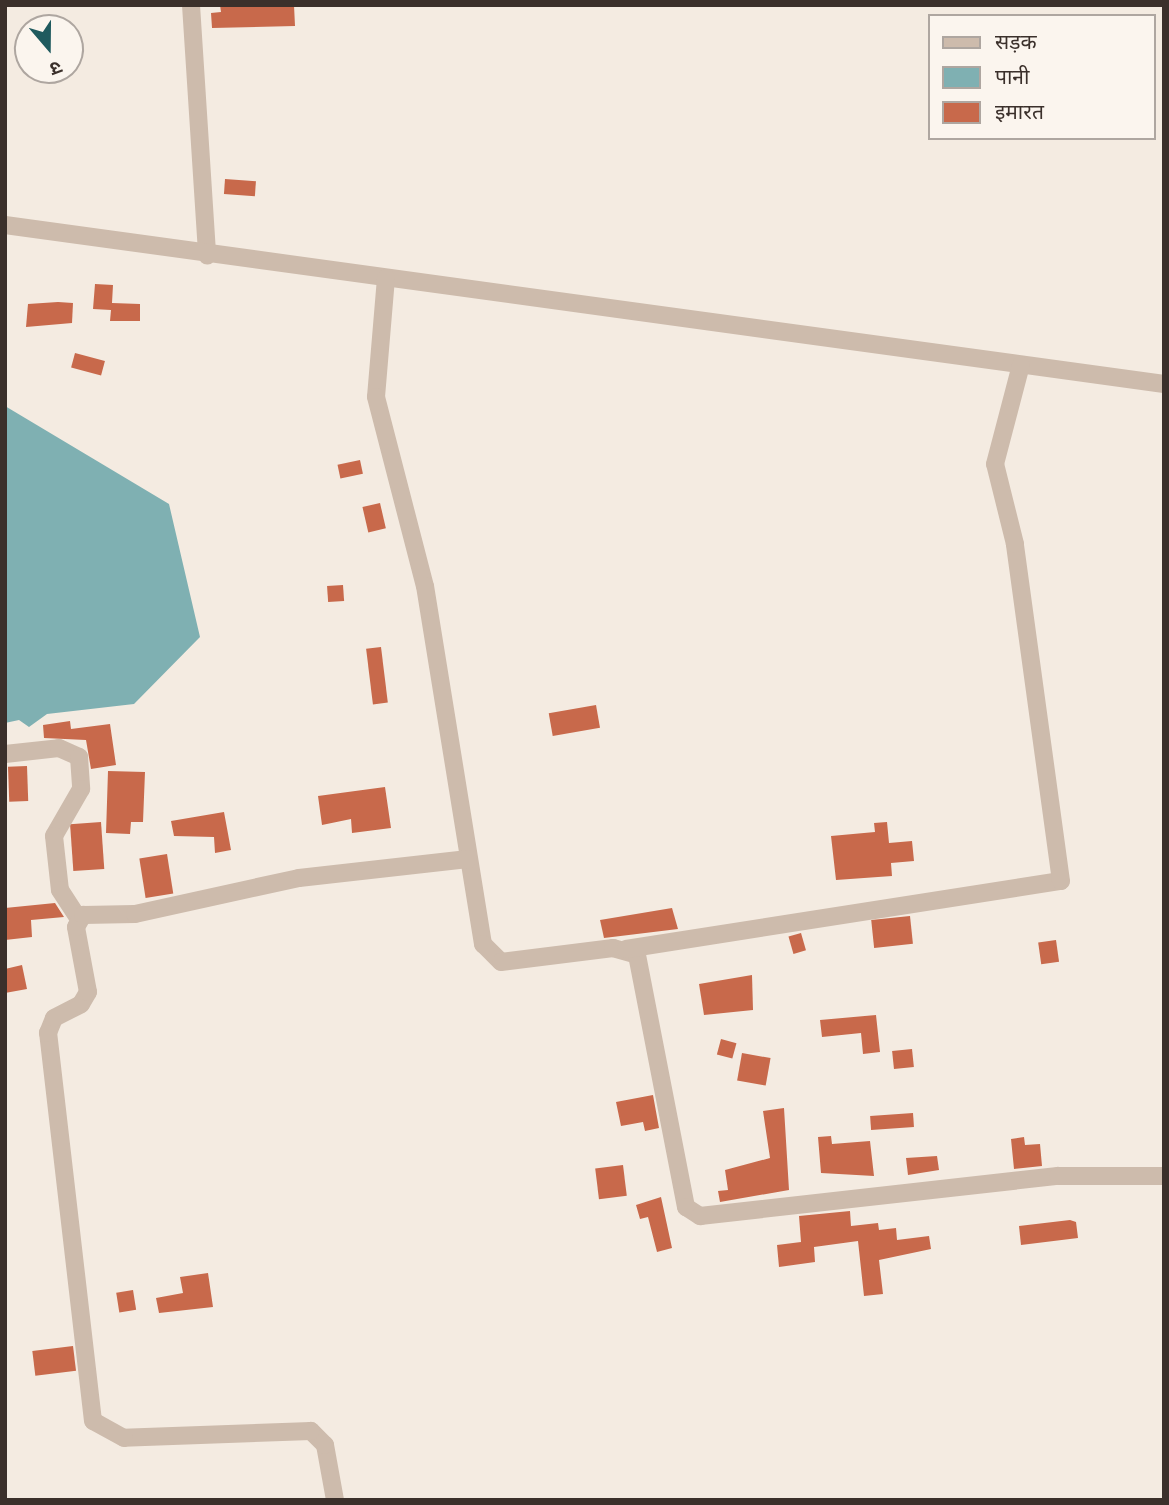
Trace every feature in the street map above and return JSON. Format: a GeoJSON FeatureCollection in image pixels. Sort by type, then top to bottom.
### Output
{"type":"FeatureCollection","features":[{"type":"Feature","properties":{"kind":"street"},"geometry":{"type":"LineString","coordinates":[[191,5],[207,255]]}},
{"type":"Feature","properties":{"kind":"street"},"geometry":{"type":"LineString","coordinates":[[5,225],[207,255],[1164,384]]}},
{"type":"Feature","properties":{"kind":"street"},"geometry":{"type":"LineString","coordinates":[[386,278],[376,397],[425,586],[483,944],[495,961],[626,948],[1053,888],[1062,881],[1015,544],[995,464],[1021,365]]}},
{"type":"Feature","properties":{"kind":"street"},"geometry":{"type":"LineString","coordinates":[[5,754],[59,748],[79,757],[81,789],[54,836],[58,881],[78,918],[88,992],[50,1024],[48,1048],[93,1421],[124,1438],[311,1431],[325,1445],[335,1500]]}},
{"type":"Feature","properties":{"kind":"street"},"geometry":{"type":"LineString","coordinates":[[78,918],[177,908],[299,878],[468,859]]}},
{"type":"Feature","properties":{"kind":"street"},"geometry":{"type":"LineString","coordinates":[[626,948],[637,955],[644,974],[675,1130],[682,1202],[700,1216],[1058,1176],[1164,1176]]}},
{"type":"Feature","properties":{"kind":"water"},"geometry":{"type":"Polygon","coordinates":[[[5,406],[169,504],[200,637],[134,704],[47,714],[29,727],[19,720],[5,723],[5,406]]]}},
{"type":"Feature","properties":{"kind":"building"},"geometry":{"type":"Polygon","coordinates":[[[220,5],[294,5],[295,26],[212,28],[211,13],[221,12],[220,5]]]}},
{"type":"Feature","properties":{"kind":"building"},"geometry":{"type":"Polygon","coordinates":[[[225,179],[256,181],[255,196],[224,194],[225,179]]]}},
{"type":"Feature","properties":{"kind":"building"},"geometry":{"type":"Polygon","coordinates":[[[95,284],[113,285],[112,303],[140,304],[140,321],[110,321],[111,310],[93,309],[95,284]]]}},
{"type":"Feature","properties":{"kind":"building"},"geometry":{"type":"Polygon","coordinates":[[[73,303],[72,323],[26,327],[28,304],[73,303]]]}},
{"type":"Feature","properties":{"kind":"building"},"geometry":{"type":"Polygon","coordinates":[[[75,353],[105,361],[101,376],[71,367],[75,353]]]}},
{"type":"Feature","properties":{"kind":"building"},"geometry":{"type":"Polygon","coordinates":[[[360,460],[363,474],[340,478],[338,465],[360,460]]]}},
{"type":"Feature","properties":{"kind":"building"},"geometry":{"type":"Polygon","coordinates":[[[380,503],[386,528],[368,532],[362,507],[380,503]]]}},
{"type":"Feature","properties":{"kind":"building"},"geometry":{"type":"Polygon","coordinates":[[[343,585],[344,601],[328,602],[327,586],[343,585]]]}},
{"type":"Feature","properties":{"kind":"building"},"geometry":{"type":"Polygon","coordinates":[[[381,647],[388,703],[373,704],[366,649],[381,647]]]}},
{"type":"Feature","properties":{"kind":"building"},"geometry":{"type":"Polygon","coordinates":[[[596,705],[600,728],[553,736],[549,713],[596,705]]]}},
{"type":"Feature","properties":{"kind":"building"},"geometry":{"type":"Polygon","coordinates":[[[70,721],[71,729],[110,724],[116,765],[91,769],[86,740],[44,738],[43,725],[70,721]]]}},
{"type":"Feature","properties":{"kind":"building"},"geometry":{"type":"Polygon","coordinates":[[[27,766],[28,801],[9,802],[8,767],[27,766]]]}},
{"type":"Feature","properties":{"kind":"building"},"geometry":{"type":"Polygon","coordinates":[[[108,771],[145,772],[143,822],[131,822],[130,834],[106,833],[108,771]]]}},
{"type":"Feature","properties":{"kind":"building"},"geometry":{"type":"Polygon","coordinates":[[[385,787],[391,828],[352,833],[351,819],[322,825],[318,796],[385,787]]]}},
{"type":"Feature","properties":{"kind":"building"},"geometry":{"type":"Polygon","coordinates":[[[224,812],[231,850],[215,853],[214,837],[174,836],[171,821],[224,812]]]}},
{"type":"Feature","properties":{"kind":"building"},"geometry":{"type":"Polygon","coordinates":[[[101,822],[104,869],[73,871],[70,824],[101,822]]]}},
{"type":"Feature","properties":{"kind":"building"},"geometry":{"type":"Polygon","coordinates":[[[887,822],[889,843],[912,841],[914,861],[891,863],[892,876],[836,880],[831,836],[875,832],[874,823],[887,822]]]}},
{"type":"Feature","properties":{"kind":"building"},"geometry":{"type":"Polygon","coordinates":[[[167,854],[173,894],[146,898],[139,858],[167,854]]]}},
{"type":"Feature","properties":{"kind":"building"},"geometry":{"type":"Polygon","coordinates":[[[55,903],[64,917],[31,920],[32,937],[5,940],[5,908],[55,903]]]}},
{"type":"Feature","properties":{"kind":"building"},"geometry":{"type":"Polygon","coordinates":[[[672,908],[678,929],[604,938],[600,920],[672,908]]]}},
{"type":"Feature","properties":{"kind":"building"},"geometry":{"type":"Polygon","coordinates":[[[910,916],[913,944],[874,948],[871,920],[910,916]]]}},
{"type":"Feature","properties":{"kind":"building"},"geometry":{"type":"Polygon","coordinates":[[[801,933],[806,950],[793,954],[789,937],[801,933]]]}},
{"type":"Feature","properties":{"kind":"building"},"geometry":{"type":"Polygon","coordinates":[[[1056,940],[1059,962],[1041,964],[1038,943],[1056,940]]]}},
{"type":"Feature","properties":{"kind":"building"},"geometry":{"type":"Polygon","coordinates":[[[22,965],[27,989],[5,993],[5,969],[22,965]]]}},
{"type":"Feature","properties":{"kind":"building"},"geometry":{"type":"Polygon","coordinates":[[[752,975],[753,1010],[704,1015],[699,984],[752,975]]]}},
{"type":"Feature","properties":{"kind":"building"},"geometry":{"type":"Polygon","coordinates":[[[876,1015],[880,1052],[863,1054],[861,1033],[822,1037],[820,1020],[876,1015]]]}},
{"type":"Feature","properties":{"kind":"building"},"geometry":{"type":"Polygon","coordinates":[[[721,1039],[736,1043],[732,1059],[717,1054],[721,1039]]]}},
{"type":"Feature","properties":{"kind":"building"},"geometry":{"type":"Polygon","coordinates":[[[912,1049],[914,1067],[894,1069],[892,1051],[912,1049]]]}},
{"type":"Feature","properties":{"kind":"building"},"geometry":{"type":"Polygon","coordinates":[[[742,1053],[771,1058],[766,1086],[737,1081],[742,1053]]]}},
{"type":"Feature","properties":{"kind":"building"},"geometry":{"type":"Polygon","coordinates":[[[653,1095],[659,1128],[645,1131],[643,1122],[621,1126],[616,1102],[653,1095]]]}},
{"type":"Feature","properties":{"kind":"building"},"geometry":{"type":"Polygon","coordinates":[[[784,1108],[789,1190],[720,1202],[718,1191],[728,1190],[725,1170],[770,1158],[763,1111],[784,1108]]]}},
{"type":"Feature","properties":{"kind":"building"},"geometry":{"type":"Polygon","coordinates":[[[913,1113],[914,1127],[871,1130],[870,1116],[913,1113]]]}},
{"type":"Feature","properties":{"kind":"building"},"geometry":{"type":"Polygon","coordinates":[[[831,1136],[832,1144],[870,1141],[874,1176],[821,1173],[818,1137],[831,1136]]]}},
{"type":"Feature","properties":{"kind":"building"},"geometry":{"type":"Polygon","coordinates":[[[1024,1137],[1025,1145],[1040,1144],[1042,1166],[1014,1169],[1011,1139],[1024,1137]]]}},
{"type":"Feature","properties":{"kind":"building"},"geometry":{"type":"Polygon","coordinates":[[[937,1156],[939,1170],[908,1175],[906,1158],[937,1156]]]}},
{"type":"Feature","properties":{"kind":"building"},"geometry":{"type":"Polygon","coordinates":[[[623,1165],[627,1196],[599,1199],[595,1168],[623,1165]]]}},
{"type":"Feature","properties":{"kind":"building"},"geometry":{"type":"Polygon","coordinates":[[[661,1197],[672,1248],[657,1252],[648,1217],[640,1219],[636,1205],[661,1197]]]}},
{"type":"Feature","properties":{"kind":"building"},"geometry":{"type":"Polygon","coordinates":[[[850,1211],[851,1226],[878,1223],[879,1230],[896,1228],[897,1240],[929,1236],[931,1249],[879,1260],[883,1294],[864,1296],[858,1241],[814,1247],[815,1262],[779,1267],[777,1245],[801,1242],[799,1216],[850,1211]]]}},
{"type":"Feature","properties":{"kind":"building"},"geometry":{"type":"Polygon","coordinates":[[[1070,1220],[1076,1222],[1078,1238],[1021,1245],[1019,1226],[1070,1220]]]}},
{"type":"Feature","properties":{"kind":"building"},"geometry":{"type":"Polygon","coordinates":[[[208,1273],[213,1307],[159,1313],[156,1298],[183,1293],[180,1277],[208,1273]]]}},
{"type":"Feature","properties":{"kind":"building"},"geometry":{"type":"Polygon","coordinates":[[[133,1290],[136,1310],[119,1312],[116,1293],[133,1290]]]}},
{"type":"Feature","properties":{"kind":"building"},"geometry":{"type":"Polygon","coordinates":[[[73,1346],[76,1371],[35,1376],[32,1351],[73,1346]]]}}]}
